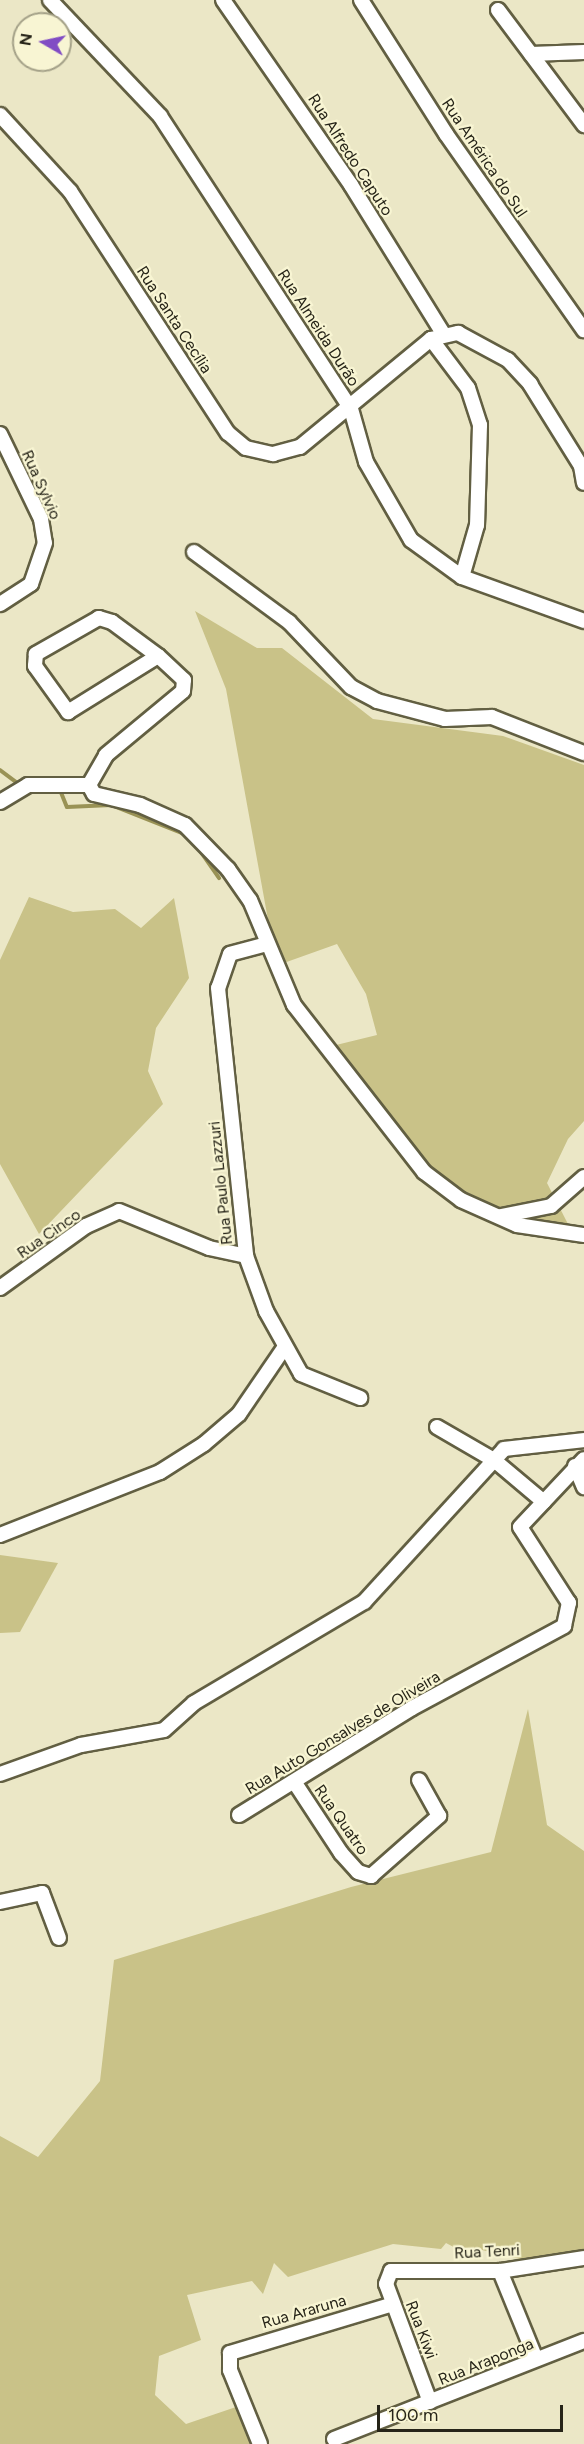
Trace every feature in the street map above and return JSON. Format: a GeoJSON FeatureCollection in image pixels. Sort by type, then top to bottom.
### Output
{"type":"FeatureCollection","features":[{"type":"Feature","properties":{"kind":"street","name":"Rua Almeida Durão"},"geometry":{"type":"LineString","coordinates":[[50,0],[160,116],[351,409],[366,462],[400,526],[436,562],[462,577],[584,621]]}},
{"type":"Feature","properties":{"kind":"street","name":"Rua Alfredo Caputo"},"geometry":{"type":"LineString","coordinates":[[223,0],[351,185],[468,388],[480,425],[477,525],[462,577]]}},
{"type":"Feature","properties":{"kind":"street","name":"Rua América do Sul"},"geometry":{"type":"LineString","coordinates":[[361,0],[446,134],[584,330]]}},
{"type":"Feature","properties":{"kind":"street"},"geometry":{"type":"LineString","coordinates":[[498,10],[584,125]]}},
{"type":"Feature","properties":{"kind":"street"},"geometry":{"type":"LineString","coordinates":[[531,54],[584,52]]}},
{"type":"Feature","properties":{"kind":"street","name":"Rua Santa Cecília"},"geometry":{"type":"LineString","coordinates":[[0,115],[70,191],[237,442],[258,453],[288,452],[317,438],[437,336]]}},
{"type":"Feature","properties":{"kind":"street"},"geometry":{"type":"LineString","coordinates":[[437,336],[472,339],[508,360],[582,465],[584,483]]}},
{"type":"Feature","properties":{"kind":"street","name":"Rua Sylvio"},"geometry":{"type":"LineString","coordinates":[[0,434],[41,519],[45,543],[31,584],[0,604]]}},
{"type":"Feature","properties":{"kind":"street"},"geometry":{"type":"LineString","coordinates":[[194,552],[289,622],[351,687],[377,701],[445,719],[492,717],[584,753]]}},
{"type":"Feature","properties":{"kind":"street"},"geometry":{"type":"LineString","coordinates":[[89,785],[106,755],[183,691],[182,676],[158,656],[99,618],[36,654],[35,666],[68,712],[158,656]]}},
{"type":"Feature","properties":{"kind":"street"},"geometry":{"type":"LineString","coordinates":[[0,802],[22,788],[89,785]]}},
{"type":"Feature","properties":{"kind":"street"},"geometry":{"type":"LineString","coordinates":[[89,785],[94,794],[141,805],[191,830],[242,885],[281,980],[304,1019],[424,1172],[461,1200],[498,1217],[584,1235]]}},
{"type":"Feature","properties":{"kind":"street","name":"Rua Paulo Lazzuri"},"geometry":{"type":"LineString","coordinates":[[267,944],[230,954],[218,988],[246,1256],[284,1348],[314,1383],[360,1398]]}},
{"type":"Feature","properties":{"kind":"street"},"geometry":{"type":"LineString","coordinates":[[498,1217],[551,1206],[584,1177]]}},
{"type":"Feature","properties":{"kind":"street","name":"Rua Cinco"},"geometry":{"type":"LineString","coordinates":[[0,1288],[86,1226],[119,1211],[209,1248],[246,1256]]}},
{"type":"Feature","properties":{"kind":"street"},"geometry":{"type":"LineString","coordinates":[[0,1535],[74,1508],[160,1472],[204,1444],[239,1414],[284,1348]]}},
{"type":"Feature","properties":{"kind":"street"},"geometry":{"type":"LineString","coordinates":[[437,1427],[494,1460],[544,1502]]}},
{"type":"Feature","properties":{"kind":"street"},"geometry":{"type":"LineString","coordinates":[[0,1774],[81,1745],[164,1730],[194,1703],[343,1618],[386,1580],[494,1460],[515,1444],[584,1440]]}},
{"type":"Feature","properties":{"kind":"street"},"geometry":{"type":"LineString","coordinates":[[580,1463],[584,1487]]}},
{"type":"Feature","properties":{"kind":"street","name":"Rua Auto Gonsalves de Oliveira"},"geometry":{"type":"LineString","coordinates":[[239,1815],[295,1783],[402,1714],[564,1626],[569,1602],[520,1527],[580,1463]]}},
{"type":"Feature","properties":{"kind":"street","name":"Rua Quatro"},"geometry":{"type":"LineString","coordinates":[[295,1783],[341,1853],[358,1872],[371,1876],[440,1816],[419,1780]]}},
{"type":"Feature","properties":{"kind":"street"},"geometry":{"type":"LineString","coordinates":[[0,1902],[42,1893],[59,1938]]}},
{"type":"Feature","properties":{"kind":"street","name":"Rua Tenri"},"geometry":{"type":"LineString","coordinates":[[391,2271],[500,2271],[584,2258]]}},
{"type":"Feature","properties":{"kind":"street","name":"Rua Kiwi"},"geometry":{"type":"LineString","coordinates":[[391,2271],[386,2284],[430,2402]]}},
{"type":"Feature","properties":{"kind":"street"},"geometry":{"type":"LineString","coordinates":[[500,2271],[536,2359]]}},
{"type":"Feature","properties":{"kind":"street","name":"Rua Araruna"},"geometry":{"type":"LineString","coordinates":[[260,2444],[228,2358],[256,2343],[393,2304]]}},
{"type":"Feature","properties":{"kind":"street","name":"Rua Araponga"},"geometry":{"type":"LineString","coordinates":[[334,2439],[584,2341]]}},
{"type":"Feature","properties":{"kind":"shaded area"},"geometry":{"type":"Polygon","coordinates":[[[195,611],[257,648],[282,648],[373,719],[503,736],[584,765],[584,1121],[568,1139],[547,1183],[569,1226],[519,1218],[437,1178],[332,1046],[377,1035],[366,994],[337,944],[281,964],[273,947],[226,689],[195,611]]]}},
{"type":"Feature","properties":{"kind":"shaded area"},"geometry":{"type":"Polygon","coordinates":[[[29,897],[73,912],[115,909],[141,928],[174,898],[189,978],[156,1028],[148,1071],[163,1104],[39,1234],[0,1164],[0,960],[29,897]]]}},
{"type":"Feature","properties":{"kind":"shaded area"},"geometry":{"type":"Polygon","coordinates":[[[0,1555],[58,1563],[20,1632],[0,1633],[0,1555]]]}},
{"type":"Feature","properties":{"kind":"shaded area"},"geometry":{"type":"Polygon","coordinates":[[[528,1709],[547,1825],[584,1851],[584,2251],[524,2260],[482,2250],[467,2254],[446,2243],[441,2249],[393,2244],[288,2277],[274,2263],[263,2294],[252,2281],[187,2295],[201,2340],[159,2356],[155,2395],[186,2424],[236,2407],[253,2444],[0,2444],[0,2136],[38,2157],[100,2081],[114,1960],[351,1887],[491,1852],[528,1709]]]}},
{"type":"Feature","properties":{"kind":"waterway"},"geometry":{"type":"LineString","coordinates":[[0,770],[21,786]]}},
{"type":"Feature","properties":{"kind":"waterway"},"geometry":{"type":"LineString","coordinates":[[60,790],[67,807],[111,805],[187,835]]}},
{"type":"Feature","properties":{"kind":"waterway"},"geometry":{"type":"LineString","coordinates":[[194,842],[219,878]]}}]}
